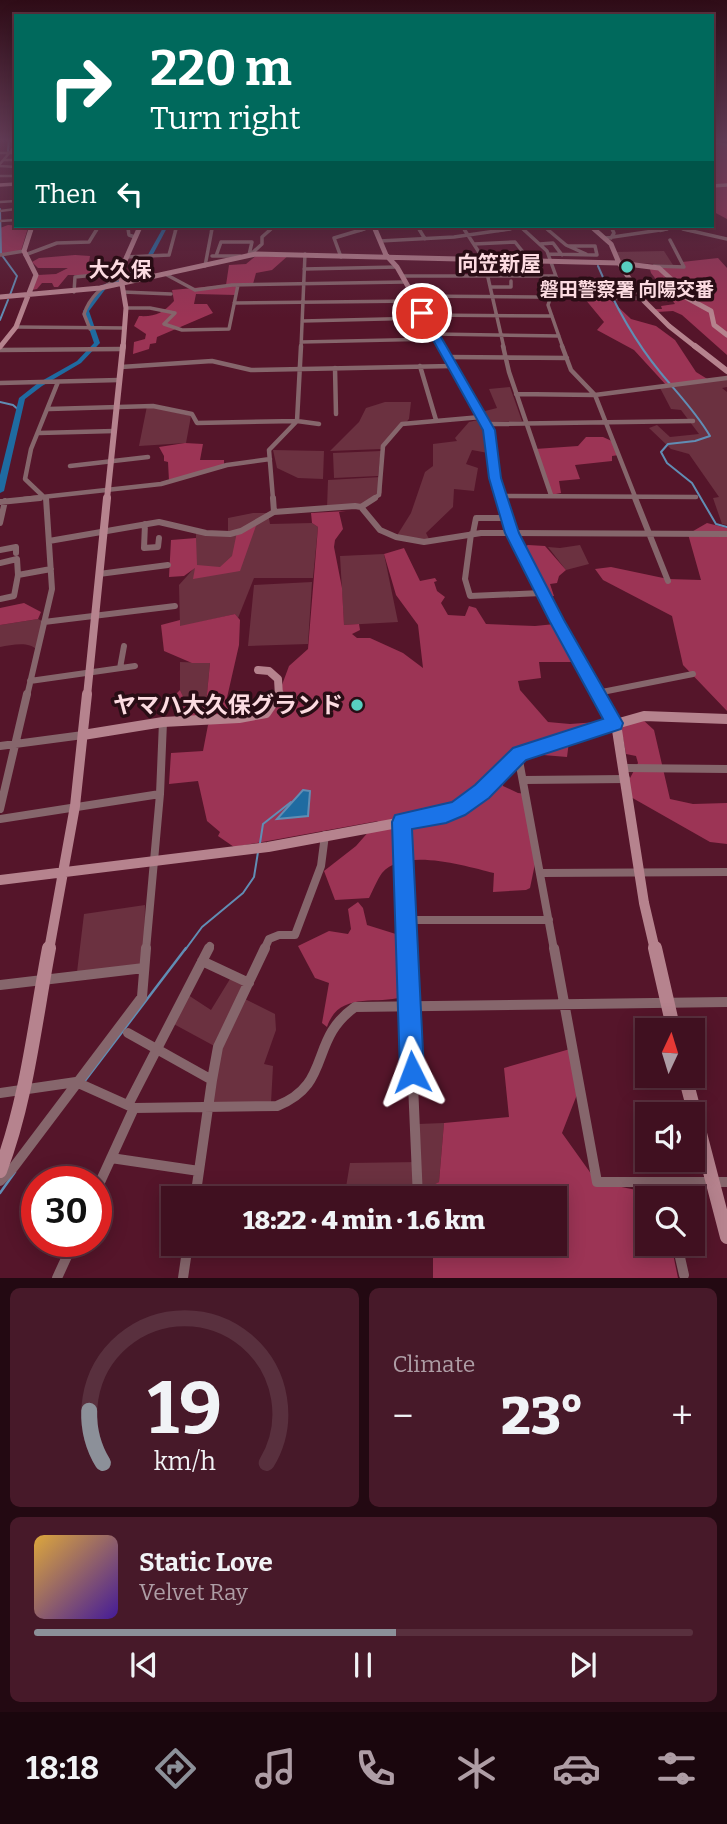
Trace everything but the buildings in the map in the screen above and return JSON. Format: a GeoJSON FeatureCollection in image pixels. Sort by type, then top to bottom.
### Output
{"type":"FeatureCollection","features":[{"type":"Feature","properties":{"kind":"street"},"geometry":{"type":"LineString","coordinates":[[0,221],[1,211]]}},
{"type":"Feature","properties":{"kind":"street"},"geometry":{"type":"LineString","coordinates":[[0,349],[16,327],[36,275],[25,253],[31,228]]}},
{"type":"Feature","properties":{"kind":"street"},"geometry":{"type":"LineString","coordinates":[[2,254],[25,253],[57,243],[89,242],[97,228]]}},
{"type":"Feature","properties":{"kind":"street"},"geometry":{"type":"LineString","coordinates":[[128,228],[129,235],[135,237]]}},
{"type":"Feature","properties":{"kind":"street"},"geometry":{"type":"LineString","coordinates":[[0,1171],[12,1140],[23,1090],[75,806],[125,328],[126,308],[121,269],[139,228]]}},
{"type":"Feature","properties":{"kind":"street"},"geometry":{"type":"LineString","coordinates":[[127,257],[169,255],[176,228]]}},
{"type":"Feature","properties":{"kind":"street"},"geometry":{"type":"LineString","coordinates":[[205,266],[212,228]]}},
{"type":"Feature","properties":{"kind":"street"},"geometry":{"type":"LineString","coordinates":[[250,255],[262,244],[262,237],[272,228]]}},
{"type":"Feature","properties":{"kind":"street"},"geometry":{"type":"LineString","coordinates":[[341,257],[334,238],[367,228]]}},
{"type":"Feature","properties":{"kind":"street"},"geometry":{"type":"LineString","coordinates":[[375,228],[489,430],[499,496],[512,533],[614,723],[621,743],[639,873],[671,1018]]}},
{"type":"Feature","properties":{"kind":"street"},"geometry":{"type":"LineString","coordinates":[[419,228],[425,239]]}},
{"type":"Feature","properties":{"kind":"street"},"geometry":{"type":"LineString","coordinates":[[462,228],[484,260],[516,394],[551,495]]}},
{"type":"Feature","properties":{"kind":"street"},"geometry":{"type":"LineString","coordinates":[[380,241],[425,239],[508,228]]}},
{"type":"Feature","properties":{"kind":"street"},"geometry":{"type":"LineString","coordinates":[[523,228],[548,254],[556,276],[548,305],[566,358],[571,370],[595,395],[668,581]]}},
{"type":"Feature","properties":{"kind":"street"},"geometry":{"type":"LineString","coordinates":[[546,228],[568,246],[589,256],[593,262]]}},
{"type":"Feature","properties":{"kind":"street"},"geometry":{"type":"LineString","coordinates":[[594,228],[609,238],[619,263],[642,298],[669,326],[727,370]]}},
{"type":"Feature","properties":{"kind":"street"},"geometry":{"type":"LineString","coordinates":[[609,238],[614,233],[611,228]]}},
{"type":"Feature","properties":{"kind":"street"},"geometry":{"type":"LineString","coordinates":[[609,238],[671,228]]}},
{"type":"Feature","properties":{"kind":"street"},"geometry":{"type":"LineString","coordinates":[[679,228],[727,239]]}},
{"type":"Feature","properties":{"kind":"street"},"geometry":{"type":"LineString","coordinates":[[206,256],[305,254],[684,267],[670,240]]}},
{"type":"Feature","properties":{"kind":"street"},"geometry":{"type":"LineString","coordinates":[[216,256],[221,242],[251,242],[250,255]]}},
{"type":"Feature","properties":{"kind":"street"},"geometry":{"type":"LineString","coordinates":[[474,244],[515,242],[523,252],[523,260]]}},
{"type":"Feature","properties":{"kind":"street"},"geometry":{"type":"LineString","coordinates":[[540,244],[553,243],[562,255]]}},
{"type":"Feature","properties":{"kind":"street"},"geometry":{"type":"LineString","coordinates":[[548,254],[597,255],[595,246],[568,246]]}},
{"type":"Feature","properties":{"kind":"street"},"geometry":{"type":"LineString","coordinates":[[274,512],[269,450],[297,421],[305,254]]}},
{"type":"Feature","properties":{"kind":"street"},"geometry":{"type":"LineString","coordinates":[[6,297],[103,288],[121,281],[167,275],[242,256]]}},
{"type":"Feature","properties":{"kind":"street"},"geometry":{"type":"LineString","coordinates":[[654,266],[671,279],[680,295],[711,311],[714,325],[727,335]]}},
{"type":"Feature","properties":{"kind":"street"},"geometry":{"type":"LineString","coordinates":[[304,269],[397,267]]}},
{"type":"Feature","properties":{"kind":"street"},"geometry":{"type":"LineString","coordinates":[[92,269],[121,269]]}},
{"type":"Feature","properties":{"kind":"street"},"geometry":{"type":"LineString","coordinates":[[74,292],[75,277],[95,275]]}},
{"type":"Feature","properties":{"kind":"street"},"geometry":{"type":"LineString","coordinates":[[167,275],[195,290],[238,285],[556,276]]}},
{"type":"Feature","properties":{"kind":"street"},"geometry":{"type":"LineString","coordinates":[[490,287],[510,287],[511,281]]}},
{"type":"Feature","properties":{"kind":"street"},"geometry":{"type":"LineString","coordinates":[[126,308],[150,308],[175,313],[164,324],[182,330],[229,329],[238,285]]}},
{"type":"Feature","properties":{"kind":"street"},"geometry":{"type":"LineString","coordinates":[[90,329],[83,312],[103,288]]}},
{"type":"Feature","properties":{"kind":"street"},"geometry":{"type":"LineString","coordinates":[[123,292],[171,294]]}},
{"type":"Feature","properties":{"kind":"street"},"geometry":{"type":"LineString","coordinates":[[234,303],[492,297],[642,298]]}},
{"type":"Feature","properties":{"kind":"street"},"geometry":{"type":"LineString","coordinates":[[302,321],[424,316],[552,316]]}},
{"type":"Feature","properties":{"kind":"street"},"geometry":{"type":"LineString","coordinates":[[16,327],[125,328]]}},
{"type":"Feature","properties":{"kind":"street"},"geometry":{"type":"LineString","coordinates":[[301,342],[501,335],[559,336]]}},
{"type":"Feature","properties":{"kind":"street"},"geometry":{"type":"LineString","coordinates":[[0,349],[123,349]]}},
{"type":"Feature","properties":{"kind":"street"},"geometry":{"type":"LineString","coordinates":[[448,357],[566,358]]}},
{"type":"Feature","properties":{"kind":"street"},"geometry":{"type":"LineString","coordinates":[[121,366],[212,361],[247,370],[452,366]]}},
{"type":"Feature","properties":{"kind":"street"},"geometry":{"type":"LineString","coordinates":[[420,366],[436,420]]}},
{"type":"Feature","properties":{"kind":"street"},"geometry":{"type":"LineString","coordinates":[[335,368],[337,414]]}},
{"type":"Feature","properties":{"kind":"street"},"geometry":{"type":"LineString","coordinates":[[516,394],[595,395],[727,378]]}},
{"type":"Feature","properties":{"kind":"street"},"geometry":{"type":"LineString","coordinates":[[0,383],[119,380]]}},
{"type":"Feature","properties":{"kind":"street"},"geometry":{"type":"LineString","coordinates":[[0,809],[52,589],[46,497],[25,479],[31,449],[49,409],[56,382]]}},
{"type":"Feature","properties":{"kind":"street"},"geometry":{"type":"LineString","coordinates":[[49,409],[153,406],[192,414],[197,423],[297,421],[319,425]]}},
{"type":"Feature","properties":{"kind":"street"},"geometry":{"type":"LineString","coordinates":[[49,541],[167,522],[206,533],[230,534],[241,531],[274,512],[361,507],[379,495],[383,446],[402,424],[436,420],[526,423],[693,421]]}},
{"type":"Feature","properties":{"kind":"street"},"geometry":{"type":"LineString","coordinates":[[39,433],[114,431]]}},
{"type":"Feature","properties":{"kind":"street"},"geometry":{"type":"LineString","coordinates":[[70,466],[148,457]]}},
{"type":"Feature","properties":{"kind":"street"},"geometry":{"type":"LineString","coordinates":[[0,523],[3,501],[159,484],[213,468],[270,459]]}},
{"type":"Feature","properties":{"kind":"street"},"geometry":{"type":"LineString","coordinates":[[499,496],[696,497]]}},
{"type":"Feature","properties":{"kind":"street"},"geometry":{"type":"LineString","coordinates":[[361,507],[373,524],[396,537],[436,541],[472,533],[727,534]]}},
{"type":"Feature","properties":{"kind":"street"},"geometry":{"type":"LineString","coordinates":[[507,518],[476,518],[464,579],[470,596],[542,593]]}},
{"type":"Feature","properties":{"kind":"street"},"geometry":{"type":"LineString","coordinates":[[145,524],[144,548],[156,549],[159,538]]}},
{"type":"Feature","properties":{"kind":"street"},"geometry":{"type":"LineString","coordinates":[[0,550],[16,547],[16,553]]}},
{"type":"Feature","properties":{"kind":"street"},"geometry":{"type":"LineString","coordinates":[[0,563],[17,559],[18,575],[14,596],[0,599]]}},
{"type":"Feature","properties":{"kind":"street"},"geometry":{"type":"LineString","coordinates":[[99,574],[168,565]]}},
{"type":"Feature","properties":{"kind":"street"},"geometry":{"type":"LineString","coordinates":[[18,575],[51,569]]}},
{"type":"Feature","properties":{"kind":"street"},"geometry":{"type":"LineString","coordinates":[[44,622],[175,606]]}},
{"type":"Feature","properties":{"kind":"street"},"geometry":{"type":"LineString","coordinates":[[120,668],[124,646]]}},
{"type":"Feature","properties":{"kind":"street"},"geometry":{"type":"LineString","coordinates":[[30,681],[135,666]]}},
{"type":"Feature","properties":{"kind":"street"},"geometry":{"type":"LineString","coordinates":[[0,747],[163,722],[239,718],[266,713],[279,695],[278,679],[269,671],[258,670]]}},
{"type":"Feature","properties":{"kind":"street"},"geometry":{"type":"LineString","coordinates":[[597,693],[693,674]]}},
{"type":"Feature","properties":{"kind":"street"},"geometry":{"type":"LineString","coordinates":[[0,880],[268,847],[446,814],[482,792],[518,755],[536,747],[614,723],[653,715],[727,719]]}},
{"type":"Feature","properties":{"kind":"street"},"geometry":{"type":"LineString","coordinates":[[0,1181],[13,1168],[142,997],[160,794],[163,722]]}},
{"type":"Feature","properties":{"kind":"street"},"geometry":{"type":"LineString","coordinates":[[518,755],[597,1182],[719,1182]]}},
{"type":"Feature","properties":{"kind":"street"},"geometry":{"type":"LineString","coordinates":[[524,780],[727,769]]}},
{"type":"Feature","properties":{"kind":"street"},"geometry":{"type":"LineString","coordinates":[[0,819],[160,794]]}},
{"type":"Feature","properties":{"kind":"street"},"geometry":{"type":"LineString","coordinates":[[402,822],[417,1186]]}},
{"type":"Feature","properties":{"kind":"street"},"geometry":{"type":"LineString","coordinates":[[197,1186],[218,1048],[269,939],[279,935],[295,935],[321,866],[325,835]]}},
{"type":"Feature","properties":{"kind":"street"},"geometry":{"type":"LineString","coordinates":[[541,873],[727,872]]}},
{"type":"Feature","properties":{"kind":"street"},"geometry":{"type":"LineString","coordinates":[[405,920],[549,920]]}},
{"type":"Feature","properties":{"kind":"street"},"geometry":{"type":"LineString","coordinates":[[107,1166],[156,1050],[210,946]]}},
{"type":"Feature","properties":{"kind":"street"},"geometry":{"type":"LineString","coordinates":[[202,961],[249,983]]}},
{"type":"Feature","properties":{"kind":"street"},"geometry":{"type":"LineString","coordinates":[[0,985],[144,968]]}},
{"type":"Feature","properties":{"kind":"street"},"geometry":{"type":"LineString","coordinates":[[0,1093],[76,1082],[131,1106],[277,1106],[295,1102],[304,1094],[314,1076],[327,1035],[344,1013],[355,1007],[408,1004],[727,1002]]}},
{"type":"Feature","properties":{"kind":"street"},"geometry":{"type":"LineString","coordinates":[[128,1033],[212,1080]]}},
{"type":"Feature","properties":{"kind":"street"},"geometry":{"type":"LineString","coordinates":[[689,1088],[719,1182],[727,1237]]}},
{"type":"Feature","properties":{"kind":"street"},"geometry":{"type":"LineString","coordinates":[[111,1158],[199,1171]]}},
{"type":"Feature","properties":{"kind":"street"},"geometry":{"type":"LineString","coordinates":[[664,1182],[665,1186]]}},
{"type":"Feature","properties":{"kind":"street"},"geometry":{"type":"LineString","coordinates":[[183,1278],[186,1256]]}},
{"type":"Feature","properties":{"kind":"street"},"geometry":{"type":"LineString","coordinates":[[680,1256],[684,1275]]}},
{"type":"Feature","properties":{"kind":"street"},"geometry":{"type":"LineString","coordinates":[[57,1278],[67,1257]]}},
{"type":"Feature","properties":{"kind":"shaded area"},"geometry":{"type":"Polygon","coordinates":[[[714,199],[727,199],[727,219],[714,212],[714,199]]]}},
{"type":"Feature","properties":{"kind":"shaded area"},"geometry":{"type":"Polygon","coordinates":[[[8,225],[28,228],[21,251],[0,254],[0,228],[8,225]]]}},
{"type":"Feature","properties":{"kind":"shaded area"},"geometry":{"type":"Polygon","coordinates":[[[664,251],[673,265],[620,262],[616,252],[664,251]]]}},
{"type":"Feature","properties":{"kind":"shaded area"},"geometry":{"type":"Polygon","coordinates":[[[258,254],[290,254],[272,270],[256,273],[253,284],[237,285],[236,295],[196,294],[194,304],[207,304],[213,313],[157,337],[156,343],[150,344],[149,349],[133,354],[134,342],[145,339],[146,334],[134,326],[139,316],[154,315],[166,309],[174,301],[172,290],[226,285],[229,265],[246,264],[258,254]]]}},
{"type":"Feature","properties":{"kind":"shaded area"},"geometry":{"type":"Polygon","coordinates":[[[90,256],[89,262],[98,264],[97,270],[87,275],[68,275],[58,287],[54,287],[52,283],[42,283],[32,290],[38,275],[56,274],[68,268],[38,268],[32,262],[39,258],[90,256]]]}},
{"type":"Feature","properties":{"kind":"shaded area"},"geometry":{"type":"Polygon","coordinates":[[[718,258],[727,268],[727,355],[682,315],[673,311],[657,312],[655,309],[662,309],[661,306],[675,304],[651,273],[649,266],[682,267],[682,262],[718,258]]]}},
{"type":"Feature","properties":{"kind":"shaded area"},"geometry":{"type":"Polygon","coordinates":[[[591,278],[604,280],[616,290],[612,301],[631,319],[656,326],[675,340],[696,372],[709,380],[667,386],[634,350],[597,330],[604,322],[580,293],[553,289],[556,282],[591,278]]]}},
{"type":"Feature","properties":{"kind":"shaded area"},"geometry":{"type":"Polygon","coordinates":[[[727,378],[727,387],[722,388],[727,392],[727,525],[722,524],[713,498],[719,497],[689,454],[671,449],[649,428],[657,425],[670,437],[699,434],[681,410],[671,409],[660,388],[727,378]]]}},
{"type":"Feature","properties":{"kind":"shaded area"},"geometry":{"type":"Polygon","coordinates":[[[510,387],[522,421],[487,422],[481,412],[497,408],[489,389],[510,387]]]}},
{"type":"Feature","properties":{"kind":"shaded area"},"geometry":{"type":"Polygon","coordinates":[[[385,402],[411,402],[409,419],[382,449],[330,451],[359,422],[366,408],[385,402]]]}},
{"type":"Feature","properties":{"kind":"shaded area"},"geometry":{"type":"Polygon","coordinates":[[[147,406],[191,416],[186,443],[139,446],[147,406]]]}},
{"type":"Feature","properties":{"kind":"shaded area"},"geometry":{"type":"Polygon","coordinates":[[[478,420],[488,428],[488,453],[472,450],[466,464],[478,468],[474,491],[454,489],[453,507],[426,533],[430,541],[396,537],[411,513],[425,472],[433,466],[433,444],[457,441],[455,438],[469,422],[478,420]]]}},
{"type":"Feature","properties":{"kind":"shaded area"},"geometry":{"type":"Polygon","coordinates":[[[586,437],[603,437],[614,442],[619,455],[612,456],[612,461],[575,465],[580,479],[559,481],[561,493],[551,495],[535,449],[578,446],[586,437]]]}},
{"type":"Feature","properties":{"kind":"shaded area"},"geometry":{"type":"Polygon","coordinates":[[[185,443],[203,444],[200,460],[224,460],[224,466],[169,481],[168,462],[164,461],[159,447],[185,443]]]}},
{"type":"Feature","properties":{"kind":"shaded area"},"geometry":{"type":"Polygon","coordinates":[[[273,450],[324,451],[323,479],[298,478],[277,468],[273,450]]]}},
{"type":"Feature","properties":{"kind":"shaded area"},"geometry":{"type":"Polygon","coordinates":[[[381,451],[378,476],[334,478],[333,453],[381,451]]]}},
{"type":"Feature","properties":{"kind":"shaded area"},"geometry":{"type":"Polygon","coordinates":[[[381,477],[382,493],[367,504],[327,508],[328,480],[381,477]]]}},
{"type":"Feature","properties":{"kind":"shaded area"},"geometry":{"type":"Polygon","coordinates":[[[346,511],[339,512],[343,529],[335,540],[334,547],[342,588],[344,625],[359,624],[360,630],[352,634],[357,638],[370,638],[403,653],[423,668],[418,625],[396,595],[384,554],[404,548],[420,581],[435,578],[437,581],[434,582],[437,591],[445,597],[441,603],[448,615],[465,616],[469,606],[476,608],[486,624],[555,624],[564,634],[578,662],[539,662],[541,678],[518,681],[520,690],[548,722],[597,722],[600,725],[570,734],[567,757],[543,755],[540,746],[505,767],[503,786],[527,794],[537,854],[530,888],[526,890],[493,892],[494,873],[452,863],[419,860],[392,865],[382,873],[369,898],[335,900],[324,871],[356,846],[378,821],[234,847],[218,836],[220,832],[207,821],[198,781],[169,784],[171,753],[203,751],[208,725],[212,721],[212,717],[184,716],[177,711],[174,696],[180,690],[187,705],[206,704],[210,663],[192,663],[164,651],[161,625],[180,620],[180,626],[235,614],[240,620],[239,645],[226,702],[262,702],[272,694],[274,702],[276,701],[289,666],[308,649],[318,527],[312,523],[311,513],[346,511]]]}},
{"type":"Feature","properties":{"kind":"shaded area"},"geometry":{"type":"Polygon","coordinates":[[[268,513],[270,524],[312,523],[318,527],[313,578],[254,578],[238,618],[235,614],[180,627],[179,585],[196,566],[196,534],[228,532],[228,518],[268,513]]]}},
{"type":"Feature","properties":{"kind":"shaded area"},"geometry":{"type":"Polygon","coordinates":[[[257,523],[240,571],[193,579],[195,568],[184,576],[169,577],[171,540],[196,538],[197,565],[220,567],[232,556],[237,532],[257,523]]]}},
{"type":"Feature","properties":{"kind":"shaded area"},"geometry":{"type":"Polygon","coordinates":[[[707,523],[727,528],[727,711],[683,665],[672,616],[603,580],[595,569],[611,567],[668,579],[701,580],[688,534],[707,523]]]}},
{"type":"Feature","properties":{"kind":"shaded area"},"geometry":{"type":"Polygon","coordinates":[[[528,545],[545,546],[566,570],[559,576],[557,583],[550,584],[554,596],[549,597],[522,548],[528,545]]]}},
{"type":"Feature","properties":{"kind":"shaded area"},"geometry":{"type":"Polygon","coordinates":[[[580,545],[589,564],[566,570],[548,547],[560,548],[580,545]]]}},
{"type":"Feature","properties":{"kind":"shaded area"},"geometry":{"type":"Polygon","coordinates":[[[384,554],[398,622],[344,625],[340,556],[384,554]]]}},
{"type":"Feature","properties":{"kind":"shaded area"},"geometry":{"type":"Polygon","coordinates":[[[312,582],[308,644],[248,646],[254,585],[312,582]]]}},
{"type":"Feature","properties":{"kind":"shaded area"},"geometry":{"type":"Polygon","coordinates":[[[24,603],[41,612],[38,619],[0,625],[0,608],[24,603]]]}},
{"type":"Feature","properties":{"kind":"shaded area"},"geometry":{"type":"Polygon","coordinates":[[[38,619],[44,622],[37,650],[25,645],[0,647],[0,625],[38,619]]]}},
{"type":"Feature","properties":{"kind":"shaded area"},"geometry":{"type":"Polygon","coordinates":[[[180,662],[210,663],[206,704],[187,706],[180,690],[180,662]]]}},
{"type":"Feature","properties":{"kind":"shaded area"},"geometry":{"type":"Polygon","coordinates":[[[642,719],[654,730],[670,799],[693,804],[727,803],[727,844],[710,842],[629,796],[629,780],[638,763],[636,756],[626,754],[623,738],[614,723],[642,719]]]}},
{"type":"Feature","properties":{"kind":"shaded area"},"geometry":{"type":"Polygon","coordinates":[[[358,902],[363,908],[367,925],[399,935],[402,997],[349,1004],[340,1008],[327,1027],[322,1023],[329,983],[315,978],[298,946],[329,931],[348,934],[351,929],[348,909],[358,902]]]}},
{"type":"Feature","properties":{"kind":"shaded area"},"geometry":{"type":"Polygon","coordinates":[[[145,905],[144,968],[77,972],[84,914],[145,905]]]}},
{"type":"Feature","properties":{"kind":"shaded area"},"geometry":{"type":"Polygon","coordinates":[[[230,979],[249,983],[243,998],[275,1014],[276,1030],[264,1064],[273,1066],[271,1103],[209,1107],[218,1048],[170,1022],[185,993],[211,1010],[230,979]]]}},
{"type":"Feature","properties":{"kind":"shaded area"},"geometry":{"type":"Polygon","coordinates":[[[570,1049],[578,1092],[562,1133],[597,1182],[635,1190],[635,1256],[673,1256],[678,1278],[433,1278],[433,1256],[567,1256],[567,1186],[431,1186],[439,1182],[444,1123],[509,1117],[504,1068],[570,1049]]]}},
{"type":"Feature","properties":{"kind":"shaded area"},"geometry":{"type":"Polygon","coordinates":[[[444,1123],[439,1182],[434,1186],[346,1186],[350,1163],[419,1162],[418,1124],[444,1123]]]}},
{"type":"Feature","properties":{"kind":"water"},"geometry":{"type":"Polygon","coordinates":[[[303,790],[310,791],[308,816],[277,819],[303,790]]]}},
{"type":"Feature","properties":{"kind":"waterway"},"geometry":{"type":"LineString","coordinates":[[0,209],[1,254],[17,276],[10,295]]}},
{"type":"Feature","properties":{"kind":"waterway"},"geometry":{"type":"LineString","coordinates":[[0,491],[22,398],[88,354],[97,343],[86,311],[105,286],[132,274],[147,261],[165,228]]}},
{"type":"Feature","properties":{"kind":"waterway"},"geometry":{"type":"LineString","coordinates":[[598,266],[633,335],[710,436],[695,441],[668,444],[661,452],[667,463],[692,483],[716,524],[727,527]]}},
{"type":"Feature","properties":{"kind":"waterway"},"geometry":{"type":"LineString","coordinates":[[0,320],[8,300]]}},
{"type":"Feature","properties":{"kind":"waterway"},"geometry":{"type":"LineString","coordinates":[[0,402],[13,405],[20,411]]}},
{"type":"Feature","properties":{"kind":"waterway"},"geometry":{"type":"LineString","coordinates":[[260,843],[263,824],[291,802]]}},
{"type":"Feature","properties":{"kind":"waterway"},"geometry":{"type":"LineString","coordinates":[[185,950],[202,927],[243,893],[254,877],[258,852]]}},
{"type":"Feature","properties":{"kind":"waterway"},"geometry":{"type":"LineString","coordinates":[[84,1082],[186,948]]}},
{"type":"Feature","properties":{"kind":"waterway"},"geometry":{"type":"LineString","coordinates":[[0,1193],[15,1172]]}},
{"type":"Feature","properties":{"kind":"place","name":"磐田警察署 向陽交番"},"geometry":{"type":"Point","coordinates":[627,267]}},
{"type":"Feature","properties":{"kind":"place","name":"ヤマハ大久保グランド"},"geometry":{"type":"Point","coordinates":[357,705]}},
{"type":"Feature","properties":{"kind":"district","name":"向笠新屋"},"geometry":{"type":"Point","coordinates":[499,264]}},
{"type":"Feature","properties":{"kind":"district","name":"大久保"},"geometry":{"type":"Point","coordinates":[120,270]}},
{"type":"Feature","properties":{"kind":"route"},"geometry":{"type":"LineString","coordinates":[[412,1072],[402,822],[446,814],[458,808],[482,792],[511,760],[520,754],[614,723],[557,622],[512,533],[499,496],[489,430],[422,313]]}}]}
